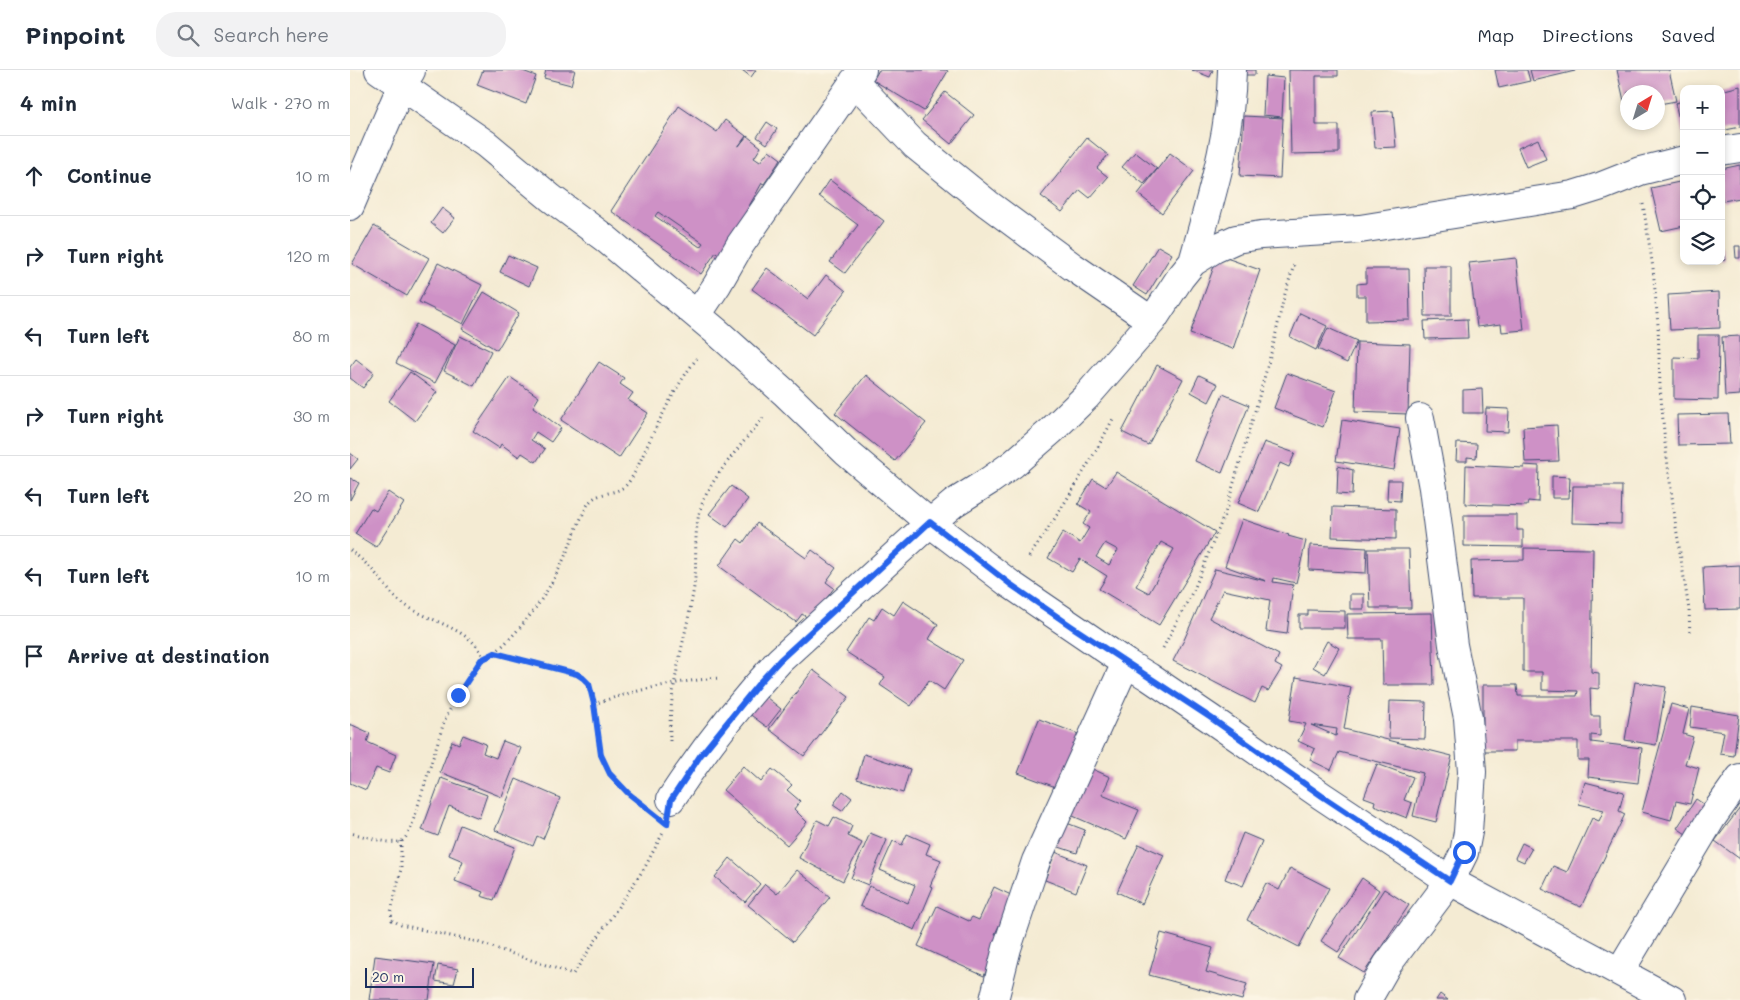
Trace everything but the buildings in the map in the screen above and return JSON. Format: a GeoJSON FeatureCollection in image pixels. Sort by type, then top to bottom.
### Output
{"type":"FeatureCollection","features":[{"type":"Feature","properties":{"kind":"street"},"geometry":{"type":"LineString","coordinates":[[379,70],[407,78],[551,198],[606,239],[717,332],[784,392],[846,452],[930,522],[1010,584],[1450,881],[1672,1000]]}},
{"type":"Feature","properties":{"kind":"street"},"geometry":{"type":"LineString","coordinates":[[1193,262],[1218,171],[1232,89],[1232,70]]}},
{"type":"Feature","properties":{"kind":"street"},"geometry":{"type":"LineString","coordinates":[[696,315],[717,285],[740,244],[858,76],[921,151],[1073,267],[1152,321]]}},
{"type":"Feature","properties":{"kind":"street"},"geometry":{"type":"LineString","coordinates":[[350,206],[407,78]]}},
{"type":"Feature","properties":{"kind":"street"},"geometry":{"type":"LineString","coordinates":[[1725,150],[1740,148]]}},
{"type":"Feature","properties":{"kind":"street"},"geometry":{"type":"LineString","coordinates":[[671,800],[700,756],[780,660],[930,522],[954,502],[1013,464],[1051,431],[1086,397],[1152,321],[1180,278],[1193,262],[1214,249],[1236,239],[1261,235],[1304,234],[1360,229],[1548,200],[1573,195],[1640,171],[1680,161]]}},
{"type":"Feature","properties":{"kind":"street"},"geometry":{"type":"LineString","coordinates":[[1367,1000],[1387,965],[1450,881],[1464,852],[1467,838],[1472,772],[1468,718],[1453,645],[1433,488],[1420,418]]}},
{"type":"Feature","properties":{"kind":"street"},"geometry":{"type":"LineString","coordinates":[[994,1000],[1006,948],[1036,861],[1137,670]]}},
{"type":"Feature","properties":{"kind":"street"},"geometry":{"type":"LineString","coordinates":[[1620,972],[1711,819],[1740,778]]}},
{"type":"Feature","properties":{"kind":"path"},"geometry":{"type":"LineString","coordinates":[[1640,171],[1644,217],[1653,268],[1665,443],[1689,610],[1690,636]]}},
{"type":"Feature","properties":{"kind":"path"},"geometry":{"type":"LineString","coordinates":[[1137,670],[1195,588],[1224,513],[1273,346],[1284,297],[1304,234]]}},
{"type":"Feature","properties":{"kind":"path"},"geometry":{"type":"LineString","coordinates":[[481,660],[495,653],[522,625],[549,588],[591,500],[603,494],[620,490],[627,484],[635,472],[658,424],[693,364],[717,332]]}},
{"type":"Feature","properties":{"kind":"path"},"geometry":{"type":"LineString","coordinates":[[670,742],[670,710],[694,586],[696,529],[702,504],[715,480],[784,392]]}},
{"type":"Feature","properties":{"kind":"path"},"geometry":{"type":"LineString","coordinates":[[1010,584],[1050,527],[1118,411]]}},
{"type":"Feature","properties":{"kind":"path"},"geometry":{"type":"LineString","coordinates":[[350,550],[376,573],[394,598],[404,605],[465,635],[480,650],[482,655],[481,660],[458,695],[444,722],[411,828],[401,841],[401,869],[393,904],[392,920],[401,925],[477,942],[572,974],[654,852],[667,824],[671,800]]}},
{"type":"Feature","properties":{"kind":"path"},"geometry":{"type":"LineString","coordinates":[[495,653],[577,674],[589,684],[594,704],[601,755],[610,774],[644,806]]}},
{"type":"Feature","properties":{"kind":"path"},"geometry":{"type":"LineString","coordinates":[[594,704],[644,689],[674,684]]}},
{"type":"Feature","properties":{"kind":"path"},"geometry":{"type":"LineString","coordinates":[[350,833],[390,842],[401,841]]}},
{"type":"Feature","properties":{"kind":"route"},"geometry":{"type":"LineString","coordinates":[[458,695],[481,660],[495,653],[577,674],[589,684],[594,704],[601,755],[610,774],[628,793],[667,824],[671,800],[686,777],[700,756],[760,682],[780,660],[930,522],[1010,584],[1450,881],[1464,852]]}}]}
